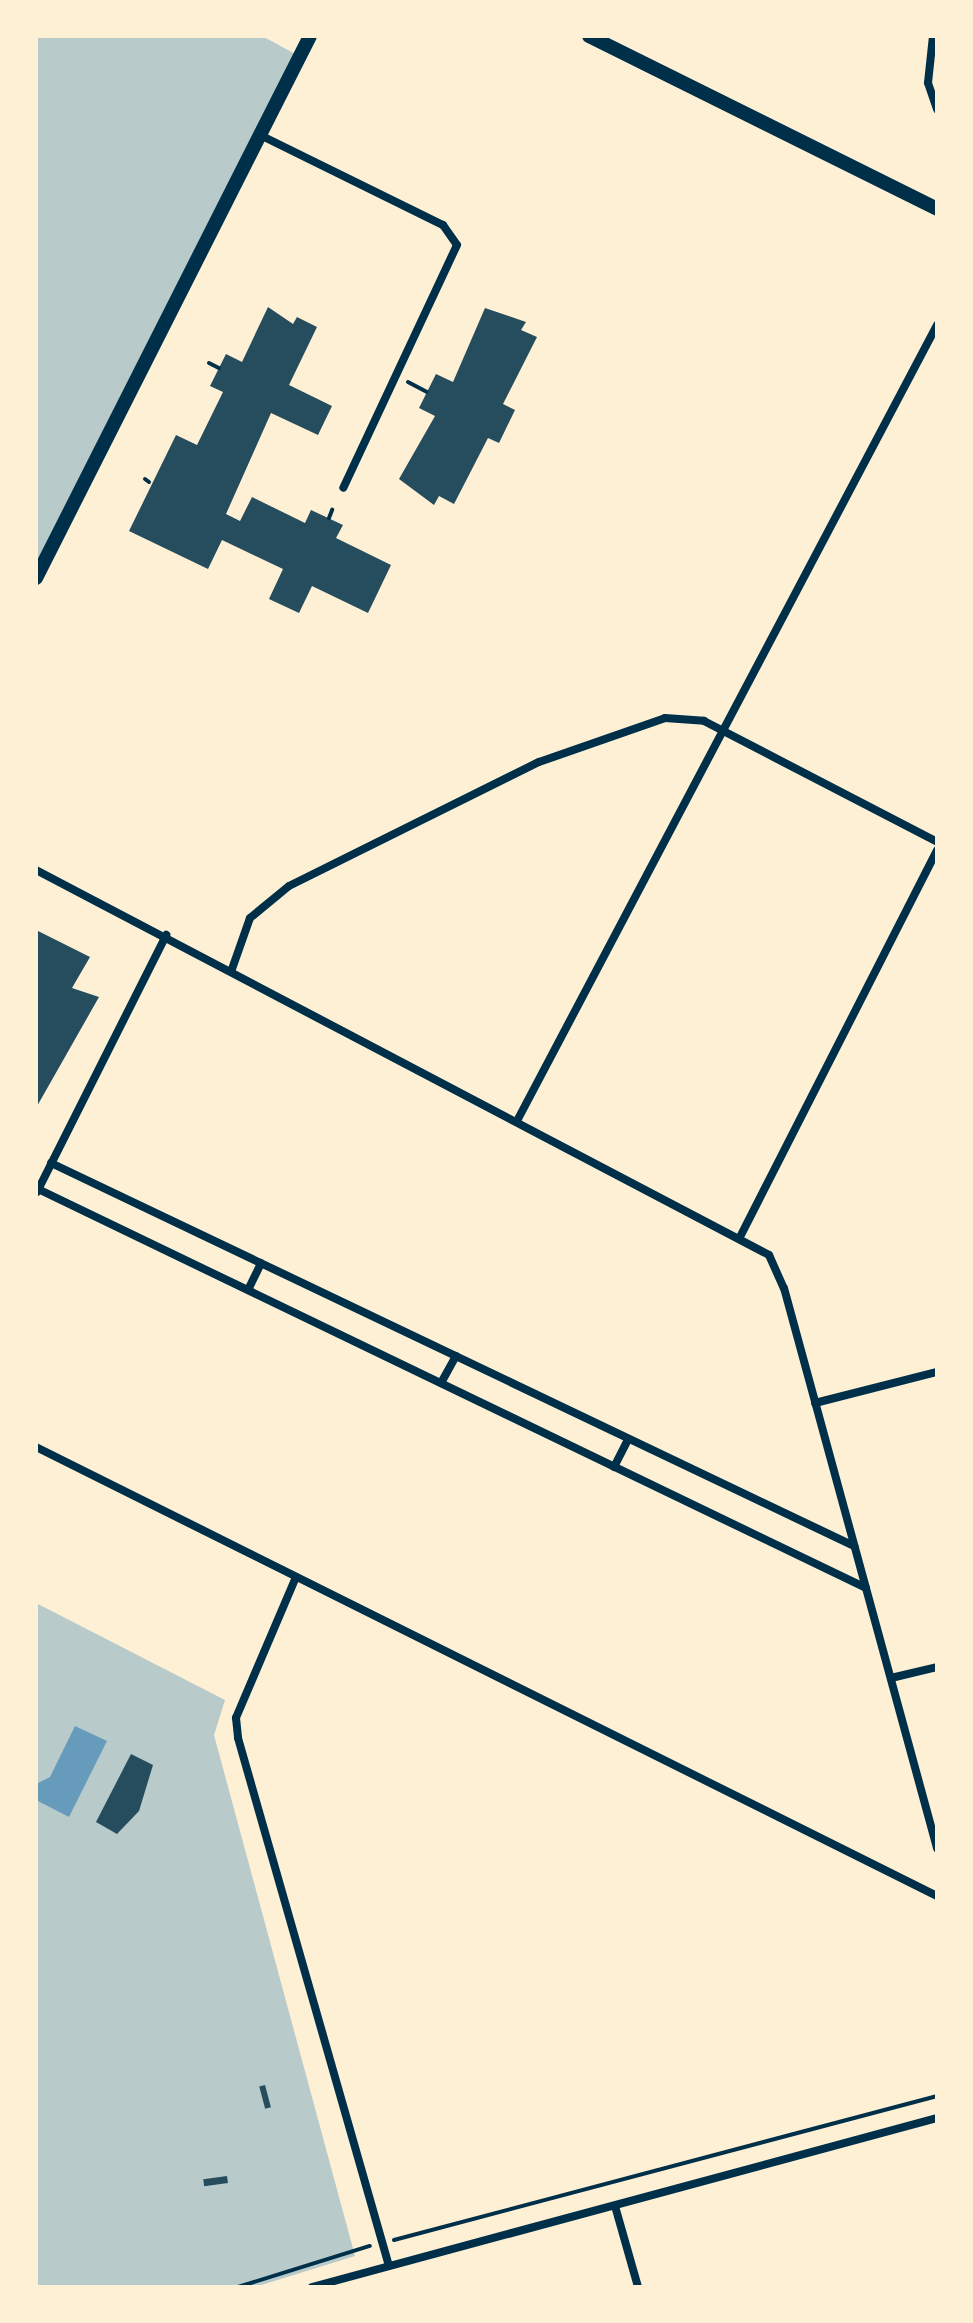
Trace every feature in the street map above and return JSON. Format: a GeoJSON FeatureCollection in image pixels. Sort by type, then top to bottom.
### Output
{"type":"FeatureCollection","features":[{"type":"Feature","properties":{"kind":"street"},"geometry":{"type":"LineString","coordinates":[[36,578],[310,36]]}},
{"type":"Feature","properties":{"kind":"street"},"geometry":{"type":"LineString","coordinates":[[589,36],[937,209]]}},
{"type":"Feature","properties":{"kind":"street"},"geometry":{"type":"LineString","coordinates":[[933,36],[928,83],[937,109]]}},
{"type":"Feature","properties":{"kind":"street"},"geometry":{"type":"LineString","coordinates":[[260,135],[453,235],[456,255],[343,488]]}},
{"type":"Feature","properties":{"kind":"street"},"geometry":{"type":"LineString","coordinates":[[518,1119],[727,733],[937,325]]}},
{"type":"Feature","properties":{"kind":"street"},"geometry":{"type":"LineString","coordinates":[[232,969],[250,918],[269,898],[539,762],[665,718],[694,718],[727,733],[937,842]]}},
{"type":"Feature","properties":{"kind":"street"},"geometry":{"type":"LineString","coordinates":[[741,1235],[937,850]]}},
{"type":"Feature","properties":{"kind":"street"},"geometry":{"type":"LineString","coordinates":[[36,870],[741,1235],[769,1255],[784,1288],[937,1848]]}},
{"type":"Feature","properties":{"kind":"street"},"geometry":{"type":"LineString","coordinates":[[166,935],[37,1191],[866,1588]]}},
{"type":"Feature","properties":{"kind":"street"},"geometry":{"type":"LineString","coordinates":[[51,1163],[854,1546]]}},
{"type":"Feature","properties":{"kind":"street"},"geometry":{"type":"LineString","coordinates":[[248,1290],[261,1263]]}},
{"type":"Feature","properties":{"kind":"street"},"geometry":{"type":"LineString","coordinates":[[441,1383],[456,1356]]}},
{"type":"Feature","properties":{"kind":"street"},"geometry":{"type":"LineString","coordinates":[[815,1403],[937,1372]]}},
{"type":"Feature","properties":{"kind":"street"},"geometry":{"type":"LineString","coordinates":[[614,1467],[628,1439]]}},
{"type":"Feature","properties":{"kind":"street"},"geometry":{"type":"LineString","coordinates":[[36,1447],[937,1896]]}},
{"type":"Feature","properties":{"kind":"street"},"geometry":{"type":"LineString","coordinates":[[296,1577],[236,1718],[238,1738],[389,2266]]}},
{"type":"Feature","properties":{"kind":"street"},"geometry":{"type":"LineString","coordinates":[[891,1678],[937,1667]]}},
{"type":"Feature","properties":{"kind":"street"},"geometry":{"type":"LineString","coordinates":[[312,2287],[937,2118]]}},
{"type":"Feature","properties":{"kind":"street"},"geometry":{"type":"LineString","coordinates":[[615,2206],[638,2287]]}},
{"type":"Feature","properties":{"kind":"path"},"geometry":{"type":"LineString","coordinates":[[209,363],[219,368]]}},
{"type":"Feature","properties":{"kind":"path"},"geometry":{"type":"LineString","coordinates":[[397,377],[427,392]]}},
{"type":"Feature","properties":{"kind":"path"},"geometry":{"type":"LineString","coordinates":[[329,518],[332,510]]}},
{"type":"Feature","properties":{"kind":"path"},"geometry":{"type":"LineString","coordinates":[[238,2287],[382,2243],[937,2096]]}},
{"type":"Feature","properties":{"kind":"shaded area"},"geometry":{"type":"Polygon","coordinates":[[[36,36],[262,36],[299,56],[36,590],[36,36]]]}},
{"type":"Feature","properties":{"kind":"shaded area"},"geometry":{"type":"Polygon","coordinates":[[[36,1603],[225,1700],[214,1735],[355,2256],[255,2287],[36,2287],[36,1603]]]}},
{"type":"Feature","properties":{"kind":"water"},"geometry":{"type":"Polygon","coordinates":[[[75,1726],[107,1741],[69,1817],[36,1800],[36,1784],[50,1777],[75,1726]]]}},
{"type":"Feature","properties":{"kind":"building"},"geometry":{"type":"Polygon","coordinates":[[[268,307],[293,324],[297,317],[317,327],[289,385],[332,406],[318,435],[271,413],[226,514],[240,521],[252,497],[305,523],[311,510],[343,525],[336,538],[391,565],[368,613],[312,586],[299,613],[269,599],[283,569],[222,540],[208,569],[129,531],[176,435],[197,445],[223,392],[210,386],[226,354],[242,362],[268,307]]]}},
{"type":"Feature","properties":{"kind":"building"},"geometry":{"type":"Polygon","coordinates":[[[485,308],[526,322],[521,330],[537,337],[503,404],[515,410],[499,443],[488,438],[454,504],[439,496],[434,505],[399,479],[435,416],[419,408],[436,374],[453,382],[485,308]]]}},
{"type":"Feature","properties":{"kind":"building"},"geometry":{"type":"Polygon","coordinates":[[[36,930],[90,957],[72,988],[99,997],[36,1108],[36,930]]]}},
{"type":"Feature","properties":{"kind":"building"},"geometry":{"type":"Polygon","coordinates":[[[131,1754],[153,1765],[139,1811],[117,1834],[96,1822],[131,1754]]]}},
{"type":"Feature","properties":{"kind":"building"},"geometry":{"type":"Polygon","coordinates":[[[265,2085],[271,2107],[265,2109],[259,2087],[265,2085]]]}},
{"type":"Feature","properties":{"kind":"building"},"geometry":{"type":"Polygon","coordinates":[[[227,2176],[228,2183],[204,2186],[203,2179],[227,2176]]]}}]}
